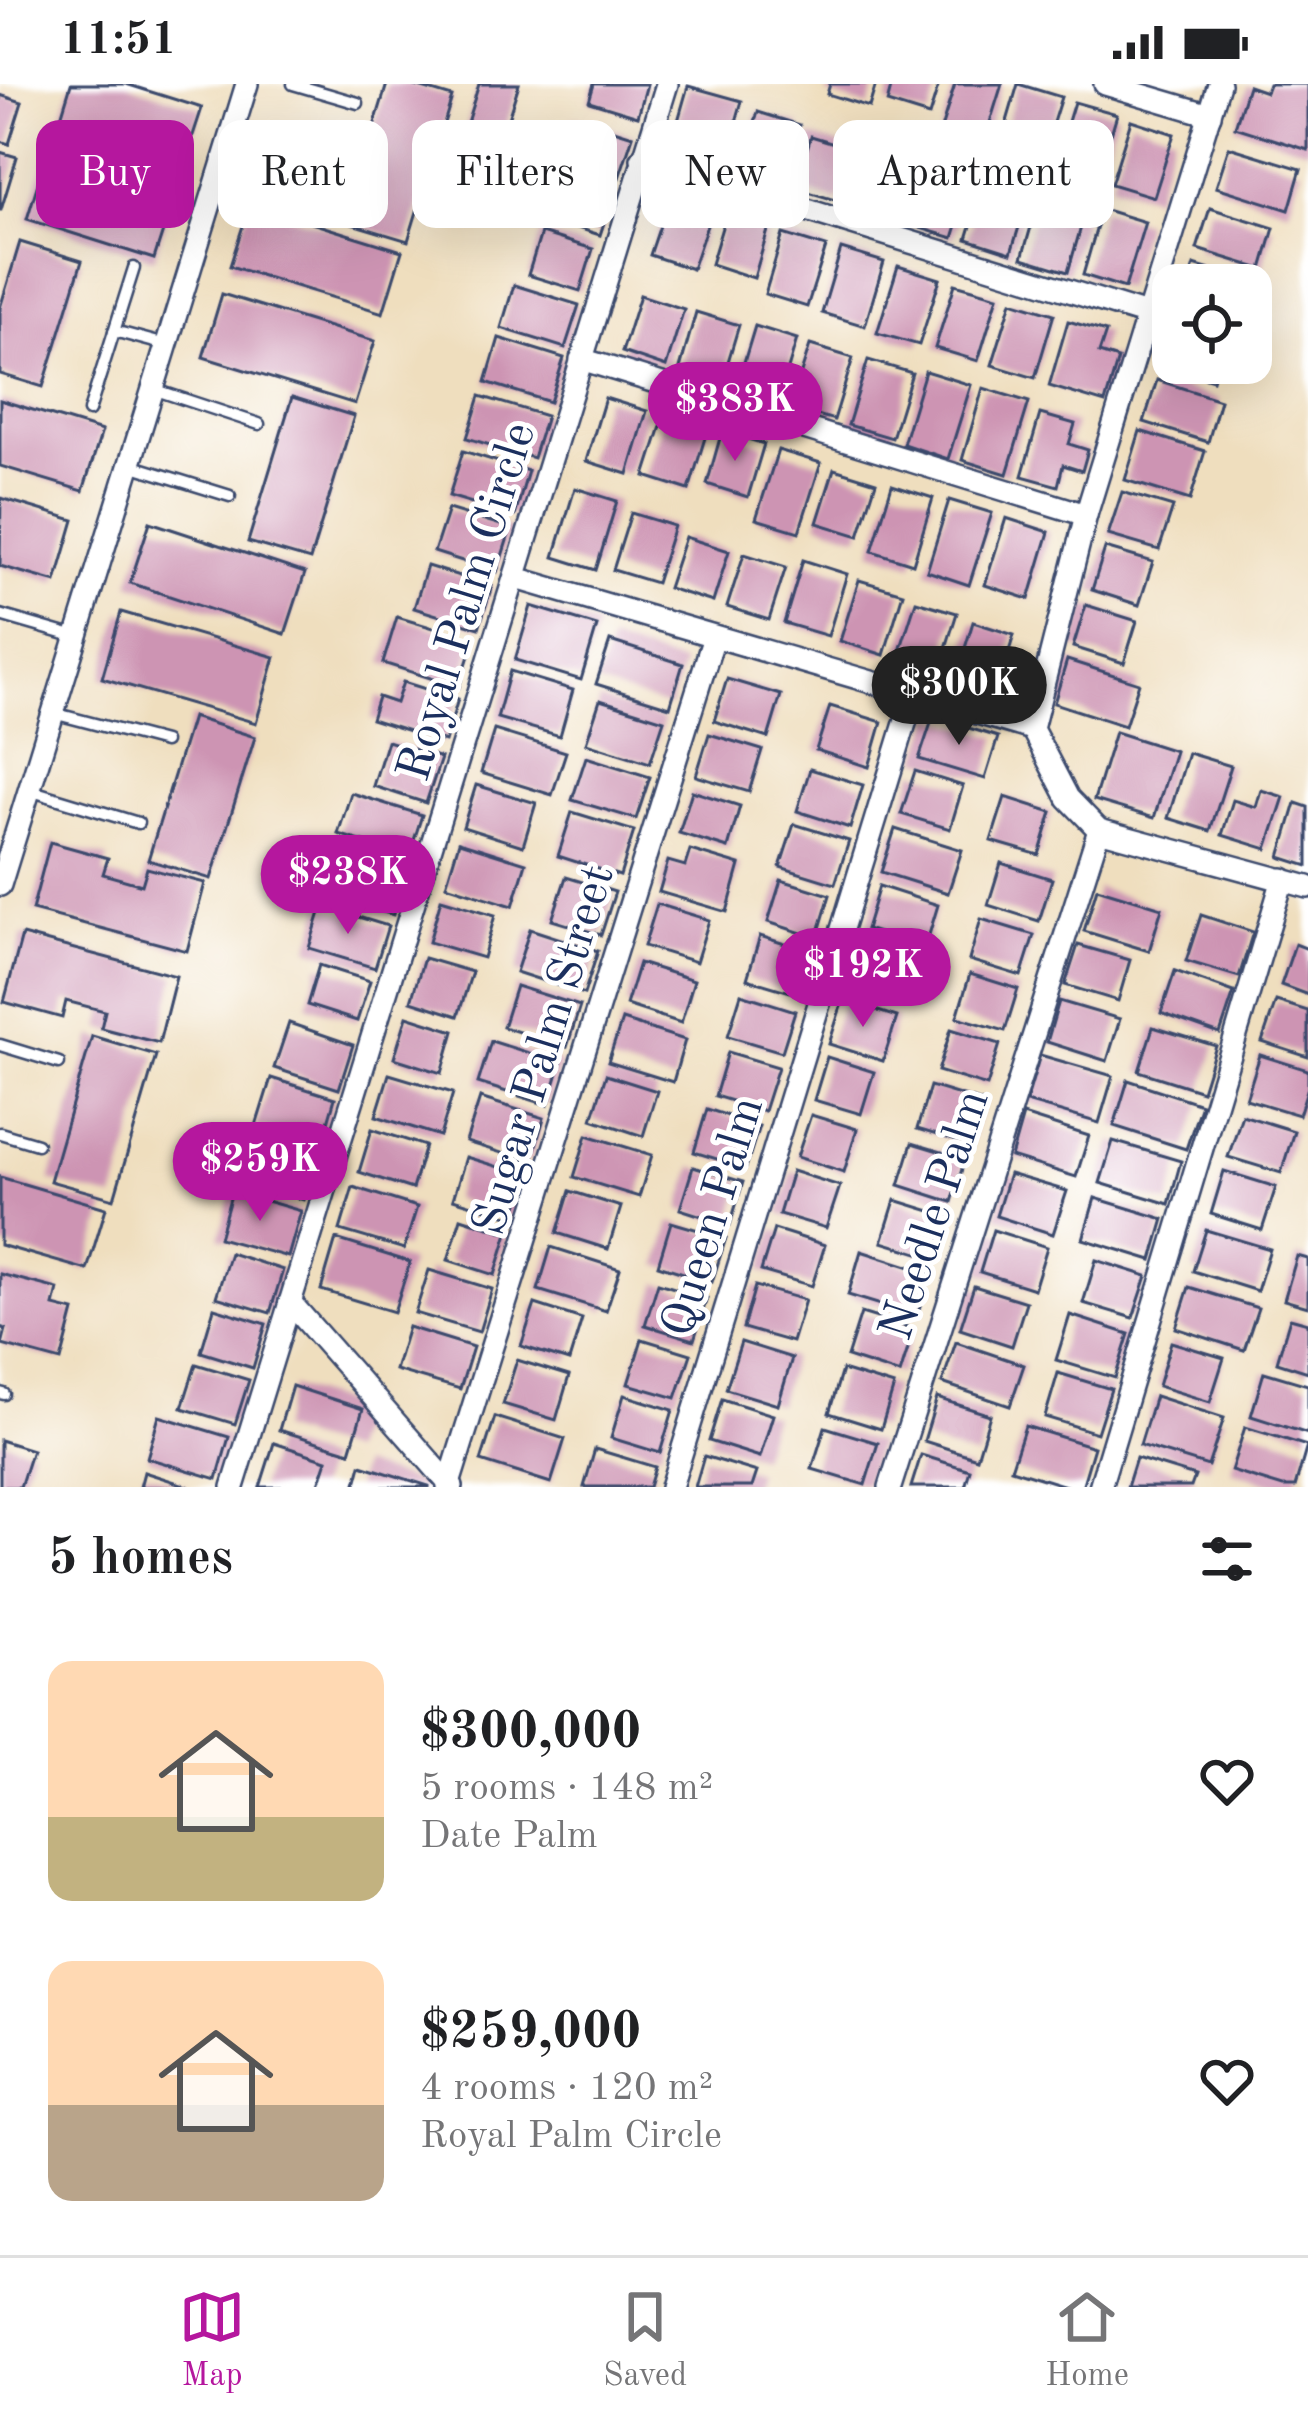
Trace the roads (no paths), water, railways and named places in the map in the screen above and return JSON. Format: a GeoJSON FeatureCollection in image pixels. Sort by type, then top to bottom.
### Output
{"type":"FeatureCollection","features":[{"type":"Feature","properties":{"kind":"street"},"geometry":{"type":"LineString","coordinates":[[235,120],[247,84]]}},
{"type":"Feature","properties":{"kind":"street","name":"Royal Palm Circle"},"geometry":{"type":"LineString","coordinates":[[655,120],[667,84]]}},
{"type":"Feature","properties":{"kind":"street"},"geometry":{"type":"LineString","coordinates":[[1105,84],[1210,115]]}},
{"type":"Feature","properties":{"kind":"street"},"geometry":{"type":"LineString","coordinates":[[1219,84],[1086,515],[1032,729],[1068,799],[1099,830],[1308,887]]}},
{"type":"Feature","properties":{"kind":"street","name":"Royal Palm Circle"},"geometry":{"type":"LineString","coordinates":[[233,1487],[641,162]]}},
{"type":"Feature","properties":{"kind":"street"},"geometry":{"type":"LineString","coordinates":[[0,885],[218,175]]}},
{"type":"Feature","properties":{"kind":"street"},"geometry":{"type":"LineString","coordinates":[[809,211],[1147,315]]}},
{"type":"Feature","properties":{"kind":"street"},"geometry":{"type":"LineString","coordinates":[[581,359],[1086,515]]}},
{"type":"Feature","properties":{"kind":"street"},"geometry":{"type":"LineString","coordinates":[[516,578],[1032,729]]}},
{"type":"Feature","properties":{"kind":"street","name":"Sugar Palm Street"},"geometry":{"type":"LineString","coordinates":[[450,1486],[714,637]]}},
{"type":"Feature","properties":{"kind":"street","name":"Queen Palm"},"geometry":{"type":"LineString","coordinates":[[671,1487],[914,694]]}},
{"type":"Feature","properties":{"kind":"street","name":"Needle Palm"},"geometry":{"type":"LineString","coordinates":[[890,1487],[1099,830]]}},
{"type":"Feature","properties":{"kind":"street"},"geometry":{"type":"LineString","coordinates":[[1100,1487],[1283,879]]}},
{"type":"Feature","properties":{"kind":"street"},"geometry":{"type":"LineString","coordinates":[[290,1302],[450,1486]]}},
{"type":"Feature","properties":{"kind":"lane"},"geometry":{"type":"LineString","coordinates":[[293,84],[358,104]]}},
{"type":"Feature","properties":{"kind":"lane"},"geometry":{"type":"LineString","coordinates":[[89,411],[134,268]]}},
{"type":"Feature","properties":{"kind":"lane"},"geometry":{"type":"LineString","coordinates":[[114,331],[166,345]]}},
{"type":"Feature","properties":{"kind":"lane"},"geometry":{"type":"LineString","coordinates":[[153,389],[259,424]]}},
{"type":"Feature","properties":{"kind":"lane"},"geometry":{"type":"LineString","coordinates":[[130,465],[230,496]]}},
{"type":"Feature","properties":{"kind":"lane"},"geometry":{"type":"LineString","coordinates":[[0,615],[76,637]]}},
{"type":"Feature","properties":{"kind":"lane"},"geometry":{"type":"LineString","coordinates":[[53,713],[164,742]]}},
{"type":"Feature","properties":{"kind":"lane"},"geometry":{"type":"LineString","coordinates":[[29,790],[138,823]]}},
{"type":"Feature","properties":{"kind":"lane"},"geometry":{"type":"LineString","coordinates":[[0,1045],[59,1063]]}},
{"type":"Feature","properties":{"kind":"lane"},"geometry":{"type":"LineString","coordinates":[[0,1133],[37,1144]]}}]}
